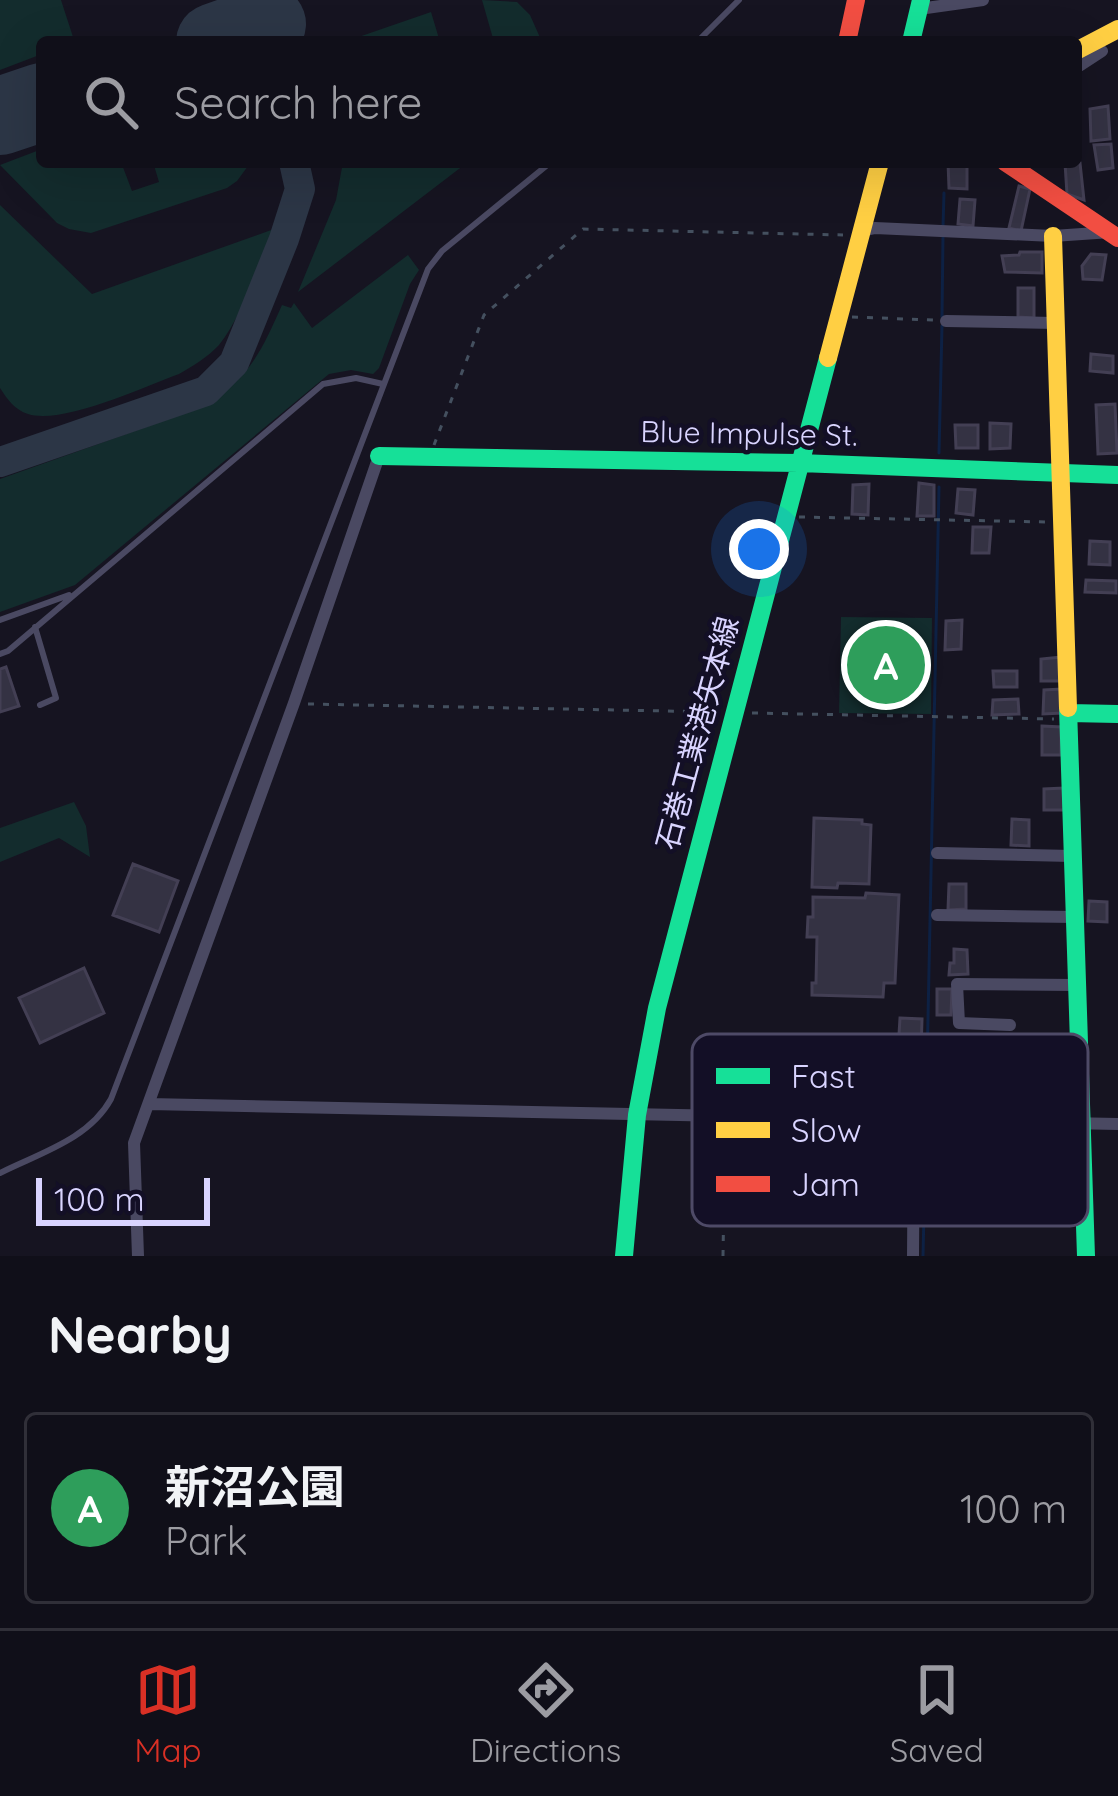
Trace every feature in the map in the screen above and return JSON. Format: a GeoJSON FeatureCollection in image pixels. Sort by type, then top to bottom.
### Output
{"type":"FeatureCollection","features":[{"type":"Feature","properties":{"kind":"street"},"geometry":{"type":"LineString","coordinates":[[848,36],[856,0]]}},
{"type":"Feature","properties":{"kind":"street"},"geometry":{"type":"LineString","coordinates":[[912,36],[920,5],[983,0]]}},
{"type":"Feature","properties":{"kind":"street"},"geometry":{"type":"LineString","coordinates":[[1082,48],[1118,28]]}},
{"type":"Feature","properties":{"kind":"street"},"geometry":{"type":"LineString","coordinates":[[1082,64],[1102,52]]}},
{"type":"Feature","properties":{"kind":"street","name":"石巻工業港矢本線"},"geometry":{"type":"LineString","coordinates":[[624,1256],[637,1115],[657,1008],[878,168]]}},
{"type":"Feature","properties":{"kind":"street"},"geometry":{"type":"LineString","coordinates":[[1015,168],[1115,234]]}},
{"type":"Feature","properties":{"kind":"street"},"geometry":{"type":"LineString","coordinates":[[862,231],[1115,234]]}},
{"type":"Feature","properties":{"kind":"street"},"geometry":{"type":"LineString","coordinates":[[1053,236],[1079,1034]]}},
{"type":"Feature","properties":{"kind":"street"},"geometry":{"type":"LineString","coordinates":[[941,321],[1055,323]]}},
{"type":"Feature","properties":{"kind":"street"},"geometry":{"type":"LineString","coordinates":[[138,1256],[134,1142],[380,456]]}},
{"type":"Feature","properties":{"kind":"street","name":"Blue Impulse St."},"geometry":{"type":"LineString","coordinates":[[380,456],[799,463],[1118,475]]}},
{"type":"Feature","properties":{"kind":"street"},"geometry":{"type":"LineString","coordinates":[[1070,716],[1118,714]]}},
{"type":"Feature","properties":{"kind":"street"},"geometry":{"type":"LineString","coordinates":[[937,853],[1072,856]]}},
{"type":"Feature","properties":{"kind":"street"},"geometry":{"type":"LineString","coordinates":[[937,914],[1075,917]]}},
{"type":"Feature","properties":{"kind":"street"},"geometry":{"type":"LineString","coordinates":[[1010,1025],[959,1023],[958,984],[1076,985]]}},
{"type":"Feature","properties":{"kind":"street"},"geometry":{"type":"LineString","coordinates":[[148,1104],[692,1117]]}},
{"type":"Feature","properties":{"kind":"street"},"geometry":{"type":"LineString","coordinates":[[1088,1123],[1118,1124]]}},
{"type":"Feature","properties":{"kind":"street"},"geometry":{"type":"LineString","coordinates":[[913,1256],[915,1226]]}},
{"type":"Feature","properties":{"kind":"street"},"geometry":{"type":"LineString","coordinates":[[1086,1226],[1087,1256]]}},
{"type":"Feature","properties":{"kind":"lane"},"geometry":{"type":"LineString","coordinates":[[703,36],[739,0]]}},
{"type":"Feature","properties":{"kind":"lane"},"geometry":{"type":"LineString","coordinates":[[0,1173],[89,1128],[112,1099],[428,268],[442,251],[544,168]]}},
{"type":"Feature","properties":{"kind":"lane"},"geometry":{"type":"LineString","coordinates":[[0,654],[323,384],[356,378],[383,384]]}},
{"type":"Feature","properties":{"kind":"lane"},"geometry":{"type":"LineString","coordinates":[[0,620],[73,594]]}},
{"type":"Feature","properties":{"kind":"lane"},"geometry":{"type":"LineString","coordinates":[[34,627],[56,698],[40,705]]}},
{"type":"Feature","properties":{"kind":"path"},"geometry":{"type":"LineString","coordinates":[[429,457],[484,314],[583,229],[842,235],[862,231]]}},
{"type":"Feature","properties":{"kind":"path"},"geometry":{"type":"LineString","coordinates":[[838,317],[941,321]]}},
{"type":"Feature","properties":{"kind":"path"},"geometry":{"type":"LineString","coordinates":[[785,517],[1064,522]]}},
{"type":"Feature","properties":{"kind":"path"},"geometry":{"type":"LineString","coordinates":[[294,703],[1070,716]]}},
{"type":"Feature","properties":{"kind":"path"},"geometry":{"type":"LineString","coordinates":[[723,1226],[723,1256]]}},
{"type":"Feature","properties":{"kind":"green space"},"geometry":{"type":"Polygon","coordinates":[[[0,0],[61,0],[73,36],[36,36],[36,56],[0,70],[0,0]]]}},
{"type":"Feature","properties":{"kind":"green space"},"geometry":{"type":"Polygon","coordinates":[[[482,0],[517,2],[530,15],[539,36],[492,36],[482,0]]]}},
{"type":"Feature","properties":{"kind":"green space"},"geometry":{"type":"Polygon","coordinates":[[[431,12],[438,36],[361,36],[431,12]]]}},
{"type":"Feature","properties":{"kind":"green space"},"geometry":{"type":"Polygon","coordinates":[[[36,151],[36,168],[123,168],[132,191],[159,182],[155,168],[247,168],[227,188],[91,233],[57,223],[0,165],[36,151]]]}},
{"type":"Feature","properties":{"kind":"green space"},"geometry":{"type":"Polygon","coordinates":[[[342,168],[460,168],[298,292],[336,200],[342,168]]]}},
{"type":"Feature","properties":{"kind":"green space"},"geometry":{"type":"Polygon","coordinates":[[[0,205],[92,294],[274,229],[235,320],[210,353],[179,374],[125,395],[81,410],[43,416],[19,410],[0,388],[0,205]]]}},
{"type":"Feature","properties":{"kind":"green space"},"geometry":{"type":"Polygon","coordinates":[[[408,255],[419,270],[373,374],[351,370],[329,374],[75,585],[0,612],[0,479],[210,401],[248,368],[282,305],[291,308],[294,303],[312,328],[408,255]]]}},
{"type":"Feature","properties":{"kind":"green space"},"geometry":{"type":"Polygon","coordinates":[[[841,617],[932,618],[931,714],[839,713],[841,617]]]}},
{"type":"Feature","properties":{"kind":"green space"},"geometry":{"type":"Polygon","coordinates":[[[74,802],[86,826],[90,857],[59,838],[0,862],[0,828],[74,802]]]}},
{"type":"Feature","properties":{"kind":"building"},"geometry":{"type":"Polygon","coordinates":[[[1108,106],[1110,139],[1091,141],[1090,109],[1108,106]]]}},
{"type":"Feature","properties":{"kind":"building"},"geometry":{"type":"Polygon","coordinates":[[[1111,144],[1113,168],[1098,170],[1094,145],[1111,144]]]}},
{"type":"Feature","properties":{"kind":"building"},"geometry":{"type":"Polygon","coordinates":[[[948,168],[967,168],[967,189],[949,188],[948,168]]]}},
{"type":"Feature","properties":{"kind":"building"},"geometry":{"type":"Polygon","coordinates":[[[1065,168],[1081,168],[1084,200],[1067,194],[1065,168]]]}},
{"type":"Feature","properties":{"kind":"building"},"geometry":{"type":"Polygon","coordinates":[[[1019,186],[1030,189],[1021,231],[1009,228],[1019,186]]]}},
{"type":"Feature","properties":{"kind":"building"},"geometry":{"type":"Polygon","coordinates":[[[960,199],[975,200],[973,226],[958,224],[960,199]]]}},
{"type":"Feature","properties":{"kind":"building"},"geometry":{"type":"Polygon","coordinates":[[[1042,252],[1042,273],[1005,272],[1002,256],[1042,252]]]}},
{"type":"Feature","properties":{"kind":"building"},"geometry":{"type":"Polygon","coordinates":[[[1091,254],[1106,255],[1102,280],[1083,279],[1082,266],[1091,254]]]}},
{"type":"Feature","properties":{"kind":"building"},"geometry":{"type":"Polygon","coordinates":[[[1018,288],[1034,288],[1034,318],[1018,317],[1018,288]]]}},
{"type":"Feature","properties":{"kind":"building"},"geometry":{"type":"Polygon","coordinates":[[[1091,354],[1113,356],[1113,373],[1090,371],[1091,354]]]}},
{"type":"Feature","properties":{"kind":"building"},"geometry":{"type":"Polygon","coordinates":[[[1115,404],[1117,453],[1098,454],[1096,405],[1115,404]]]}},
{"type":"Feature","properties":{"kind":"building"},"geometry":{"type":"Polygon","coordinates":[[[990,423],[1011,424],[1010,448],[990,449],[990,423]]]}},
{"type":"Feature","properties":{"kind":"building"},"geometry":{"type":"Polygon","coordinates":[[[955,425],[978,425],[978,448],[956,448],[955,425]]]}},
{"type":"Feature","properties":{"kind":"building"},"geometry":{"type":"Polygon","coordinates":[[[919,483],[934,485],[934,516],[917,516],[919,483]]]}},
{"type":"Feature","properties":{"kind":"building"},"geometry":{"type":"Polygon","coordinates":[[[869,484],[868,515],[852,514],[853,485],[869,484]]]}},
{"type":"Feature","properties":{"kind":"building"},"geometry":{"type":"Polygon","coordinates":[[[958,489],[975,490],[973,515],[956,513],[958,489]]]}},
{"type":"Feature","properties":{"kind":"building"},"geometry":{"type":"Polygon","coordinates":[[[973,527],[991,527],[989,553],[972,553],[973,527]]]}},
{"type":"Feature","properties":{"kind":"building"},"geometry":{"type":"Polygon","coordinates":[[[1090,541],[1110,542],[1110,565],[1089,564],[1090,541]]]}},
{"type":"Feature","properties":{"kind":"building"},"geometry":{"type":"Polygon","coordinates":[[[1086,580],[1116,581],[1116,593],[1085,592],[1086,580]]]}},
{"type":"Feature","properties":{"kind":"building"},"geometry":{"type":"Polygon","coordinates":[[[962,620],[961,649],[945,650],[946,621],[962,620]]]}},
{"type":"Feature","properties":{"kind":"building"},"geometry":{"type":"Polygon","coordinates":[[[1062,657],[1062,681],[1041,681],[1041,659],[1062,657]]]}},
{"type":"Feature","properties":{"kind":"building"},"geometry":{"type":"Polygon","coordinates":[[[6,667],[19,706],[0,712],[0,669],[6,667]]]}},
{"type":"Feature","properties":{"kind":"building"},"geometry":{"type":"Polygon","coordinates":[[[993,671],[1017,671],[1017,687],[994,687],[993,671]]]}},
{"type":"Feature","properties":{"kind":"building"},"geometry":{"type":"Polygon","coordinates":[[[1061,689],[1062,713],[1043,714],[1044,690],[1061,689]]]}},
{"type":"Feature","properties":{"kind":"building"},"geometry":{"type":"Polygon","coordinates":[[[1018,699],[1019,714],[992,715],[993,700],[1018,699]]]}},
{"type":"Feature","properties":{"kind":"building"},"geometry":{"type":"Polygon","coordinates":[[[1042,726],[1061,727],[1061,755],[1042,755],[1042,726]]]}},
{"type":"Feature","properties":{"kind":"building"},"geometry":{"type":"Polygon","coordinates":[[[1063,788],[1064,810],[1044,810],[1044,789],[1063,788]]]}},
{"type":"Feature","properties":{"kind":"building"},"geometry":{"type":"Polygon","coordinates":[[[814,818],[862,820],[871,825],[869,884],[812,887],[814,818]]]}},
{"type":"Feature","properties":{"kind":"building"},"geometry":{"type":"Polygon","coordinates":[[[1012,819],[1029,820],[1029,846],[1011,845],[1012,819]]]}},
{"type":"Feature","properties":{"kind":"building"},"geometry":{"type":"Polygon","coordinates":[[[133,864],[178,881],[159,932],[113,915],[133,864]]]}},
{"type":"Feature","properties":{"kind":"building"},"geometry":{"type":"Polygon","coordinates":[[[949,884],[966,884],[966,909],[948,910],[949,884]]]}},
{"type":"Feature","properties":{"kind":"building"},"geometry":{"type":"Polygon","coordinates":[[[866,893],[899,895],[895,983],[884,983],[883,997],[812,995],[817,937],[807,937],[813,897],[865,898],[866,893]]]}},
{"type":"Feature","properties":{"kind":"building"},"geometry":{"type":"Polygon","coordinates":[[[1089,901],[1107,902],[1107,922],[1088,921],[1089,901]]]}},
{"type":"Feature","properties":{"kind":"building"},"geometry":{"type":"Polygon","coordinates":[[[954,949],[967,950],[968,974],[949,975],[954,949]]]}},
{"type":"Feature","properties":{"kind":"building"},"geometry":{"type":"Polygon","coordinates":[[[84,968],[104,1013],[40,1043],[19,998],[84,968]]]}},
{"type":"Feature","properties":{"kind":"building"},"geometry":{"type":"Polygon","coordinates":[[[937,989],[952,989],[951,1015],[937,1015],[937,989]]]}},
{"type":"Feature","properties":{"kind":"building"},"geometry":{"type":"Polygon","coordinates":[[[900,1018],[922,1019],[922,1034],[899,1034],[900,1018]]]}},
{"type":"Feature","properties":{"kind":"waterway"},"geometry":{"type":"LineString","coordinates":[[943,227],[944,193]]}},
{"type":"Feature","properties":{"kind":"waterway"},"geometry":{"type":"LineString","coordinates":[[942,317],[943,236]]}},
{"type":"Feature","properties":{"kind":"waterway"},"geometry":{"type":"LineString","coordinates":[[939,453],[942,326]]}},
{"type":"Feature","properties":{"kind":"waterway"},"geometry":{"type":"LineString","coordinates":[[928,1034],[939,487]]}},
{"type":"Feature","properties":{"kind":"waterway"},"geometry":{"type":"LineString","coordinates":[[923,1256],[924,1226]]}},
{"type":"Feature","properties":{"kind":"taxiway"},"geometry":{"type":"LineString","coordinates":[[248,31],[250,36]]}},
{"type":"Feature","properties":{"kind":"taxiway"},"geometry":{"type":"LineString","coordinates":[[0,462],[206,391],[234,363],[284,239],[300,189],[295,168]]}},
{"type":"Feature","properties":{"kind":"runway"},"geometry":{"type":"LineString","coordinates":[[232,36],[267,24]]}},
{"type":"Feature","properties":{"kind":"runway"},"geometry":{"type":"LineString","coordinates":[[0,116],[36,104]]}},
{"type":"Feature","properties":{"kind":"traffic: fast"},"geometry":{"type":"LineString","coordinates":[[912,36],[921,0]]}},
{"type":"Feature","properties":{"kind":"traffic: fast"},"geometry":{"type":"LineString","coordinates":[[624,1256],[637,1115],[657,1008],[828,358]]}},
{"type":"Feature","properties":{"kind":"traffic: fast"},"geometry":{"type":"LineString","coordinates":[[379,456],[799,463],[1118,475]]}},
{"type":"Feature","properties":{"kind":"traffic: fast"},"geometry":{"type":"LineString","coordinates":[[1068,708],[1079,1034]]}},
{"type":"Feature","properties":{"kind":"traffic: fast"},"geometry":{"type":"LineString","coordinates":[[1069,713],[1118,714]]}},
{"type":"Feature","properties":{"kind":"traffic: fast"},"geometry":{"type":"LineString","coordinates":[[1085,1226],[1086,1256]]}},
{"type":"Feature","properties":{"kind":"traffic: slow"},"geometry":{"type":"LineString","coordinates":[[1082,48],[1118,29]]}},
{"type":"Feature","properties":{"kind":"traffic: slow"},"geometry":{"type":"LineString","coordinates":[[828,358],[878,168]]}},
{"type":"Feature","properties":{"kind":"traffic: slow"},"geometry":{"type":"LineString","coordinates":[[1053,236],[1068,708]]}},
{"type":"Feature","properties":{"kind":"traffic: jam"},"geometry":{"type":"LineString","coordinates":[[848,36],[856,0]]}},
{"type":"Feature","properties":{"kind":"traffic: jam"},"geometry":{"type":"LineString","coordinates":[[1014,168],[1118,238]]}},
{"type":"Feature","properties":{"kind":"place","name":"新沼公園"},"geometry":{"type":"Point","coordinates":[886,665]}}]}
